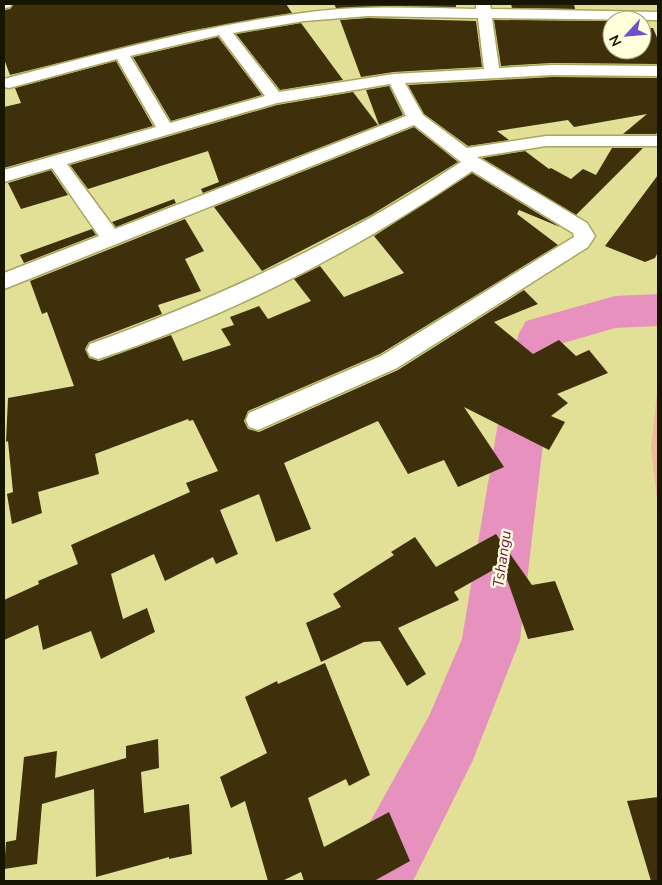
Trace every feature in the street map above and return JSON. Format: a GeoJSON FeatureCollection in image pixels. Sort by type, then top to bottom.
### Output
{"type":"FeatureCollection","features":[{"type":"Feature","properties":{"kind":"street"},"geometry":{"type":"LineString","coordinates":[[9,83],[121,53],[222,30],[268,21],[333,14],[484,8],[658,16]]}},
{"type":"Feature","properties":{"kind":"street"},"geometry":{"type":"LineString","coordinates":[[484,8],[492,73]]}},
{"type":"Feature","properties":{"kind":"street"},"geometry":{"type":"LineString","coordinates":[[222,30],[275,98]]}},
{"type":"Feature","properties":{"kind":"street"},"geometry":{"type":"LineString","coordinates":[[121,53],[165,128]]}},
{"type":"Feature","properties":{"kind":"street"},"geometry":{"type":"LineString","coordinates":[[4,176],[165,128],[275,98],[394,79],[552,70],[658,71]]}},
{"type":"Feature","properties":{"kind":"street"},"geometry":{"type":"LineString","coordinates":[[258,420],[389,362],[582,242],[585,236],[580,228],[468,159],[416,118],[405,95],[394,79]]}},
{"type":"Feature","properties":{"kind":"street"},"geometry":{"type":"LineString","coordinates":[[4,280],[416,118]]}},
{"type":"Feature","properties":{"kind":"street"},"geometry":{"type":"LineString","coordinates":[[98,350],[161,328],[320,256],[416,202],[468,159],[546,141],[658,140]]}},
{"type":"Feature","properties":{"kind":"street"},"geometry":{"type":"LineString","coordinates":[[55,160],[112,238]]}},
{"type":"Feature","properties":{"kind":"shaded area"},"geometry":{"type":"Polygon","coordinates":[[[658,383],[658,508],[651,448],[658,383]]]}},
{"type":"Feature","properties":{"kind":"building"},"geometry":{"type":"Polygon","coordinates":[[[14,4],[286,4],[292,13],[189,31],[10,75],[4,59],[4,10],[10,9],[14,4]]]}},
{"type":"Feature","properties":{"kind":"building"},"geometry":{"type":"Polygon","coordinates":[[[334,4],[456,4],[456,7],[389,6],[336,8],[334,4]]]}},
{"type":"Feature","properties":{"kind":"building"},"geometry":{"type":"Polygon","coordinates":[[[511,4],[574,4],[575,9],[512,8],[511,4]]]}},
{"type":"Feature","properties":{"kind":"building"},"geometry":{"type":"Polygon","coordinates":[[[368,18],[476,21],[482,67],[394,72],[361,77],[340,20],[368,18]]]}},
{"type":"Feature","properties":{"kind":"building"},"geometry":{"type":"Polygon","coordinates":[[[494,20],[602,21],[602,60],[652,60],[652,28],[658,40],[658,64],[552,63],[501,66],[494,20]]]}},
{"type":"Feature","properties":{"kind":"building"},"geometry":{"type":"Polygon","coordinates":[[[301,23],[343,80],[280,90],[236,34],[301,23]]]}},
{"type":"Feature","properties":{"kind":"building"},"geometry":{"type":"Polygon","coordinates":[[[218,37],[262,95],[171,121],[133,57],[218,37]]]}},
{"type":"Feature","properties":{"kind":"building"},"geometry":{"type":"Polygon","coordinates":[[[116,61],[153,126],[4,168],[4,107],[21,103],[15,88],[116,61]]]}},
{"type":"Feature","properties":{"kind":"building"},"geometry":{"type":"Polygon","coordinates":[[[552,77],[658,78],[658,132],[656,134],[623,134],[647,114],[574,127],[568,120],[497,131],[509,140],[468,146],[424,114],[408,85],[552,77]]]}},
{"type":"Feature","properties":{"kind":"building"},"geometry":{"type":"Polygon","coordinates":[[[389,86],[403,115],[379,125],[366,90],[389,86]]]}},
{"type":"Feature","properties":{"kind":"building"},"geometry":{"type":"Polygon","coordinates":[[[353,92],[378,125],[203,193],[201,189],[219,182],[208,151],[88,189],[70,165],[277,105],[353,92]]]}},
{"type":"Feature","properties":{"kind":"building"},"geometry":{"type":"Polygon","coordinates":[[[414,127],[458,162],[371,215],[262,271],[214,207],[414,127]]]}},
{"type":"Feature","properties":{"kind":"building"},"geometry":{"type":"Polygon","coordinates":[[[612,148],[643,148],[576,215],[482,158],[525,151],[549,169],[551,168],[571,179],[583,169],[596,175],[612,148]]]}},
{"type":"Feature","properties":{"kind":"building"},"geometry":{"type":"Polygon","coordinates":[[[51,170],[68,195],[21,209],[8,183],[51,170]]]}},
{"type":"Feature","properties":{"kind":"building"},"geometry":{"type":"Polygon","coordinates":[[[472,173],[560,227],[519,210],[517,214],[558,245],[380,354],[248,411],[244,421],[248,429],[259,432],[398,370],[524,290],[538,304],[494,322],[533,354],[559,340],[576,356],[589,350],[608,373],[557,394],[568,403],[551,416],[565,422],[549,450],[464,407],[504,467],[458,487],[444,460],[408,474],[378,421],[284,463],[311,529],[276,542],[259,494],[220,510],[238,554],[216,564],[213,557],[165,581],[154,554],[111,574],[123,619],[147,608],[155,632],[101,659],[91,631],[43,650],[38,625],[4,640],[4,600],[39,584],[38,581],[78,564],[71,545],[190,492],[186,483],[218,471],[193,420],[189,421],[188,419],[95,454],[99,474],[38,492],[42,513],[12,524],[7,494],[13,492],[8,441],[6,442],[8,398],[74,386],[47,312],[42,314],[30,281],[185,219],[204,251],[185,259],[201,291],[158,305],[162,314],[89,342],[85,349],[89,358],[99,361],[171,335],[183,361],[231,345],[221,329],[234,325],[230,317],[259,306],[268,319],[311,301],[294,279],[320,266],[344,297],[404,273],[374,236],[472,173]]]}},
{"type":"Feature","properties":{"kind":"building"},"geometry":{"type":"Polygon","coordinates":[[[658,175],[658,252],[655,258],[645,262],[605,246],[658,175]]]}},
{"type":"Feature","properties":{"kind":"building"},"geometry":{"type":"Polygon","coordinates":[[[174,199],[176,203],[116,227],[112,222],[174,199]]]}},
{"type":"Feature","properties":{"kind":"building"},"geometry":{"type":"Polygon","coordinates":[[[92,229],[96,235],[24,263],[20,255],[92,229]]]}},
{"type":"Feature","properties":{"kind":"building"},"geometry":{"type":"Polygon","coordinates":[[[496,534],[532,585],[555,581],[574,630],[528,639],[502,565],[454,592],[459,600],[398,628],[426,674],[407,686],[380,641],[364,642],[321,662],[306,623],[341,607],[333,594],[394,555],[391,552],[415,537],[436,567],[496,534]]]}},
{"type":"Feature","properties":{"kind":"building"},"geometry":{"type":"Polygon","coordinates":[[[325,663],[370,775],[349,786],[346,779],[308,798],[324,847],[389,812],[410,861],[374,881],[304,881],[301,872],[282,881],[268,881],[245,801],[231,808],[220,777],[267,753],[245,697],[277,681],[278,684],[325,663]]]}},
{"type":"Feature","properties":{"kind":"building"},"geometry":{"type":"Polygon","coordinates":[[[158,739],[159,768],[141,772],[144,813],[189,804],[192,854],[169,859],[169,857],[96,877],[94,789],[42,804],[37,864],[4,869],[6,842],[16,840],[24,757],[57,751],[55,778],[126,758],[126,746],[158,739]]]}},
{"type":"Feature","properties":{"kind":"building"},"geometry":{"type":"Polygon","coordinates":[[[658,797],[658,881],[651,881],[627,801],[658,797]]]}},
{"type":"Feature","properties":{"kind":"waterway","name":"Tshangu"},"geometry":{"type":"LineString","coordinates":[[376,881],[451,738],[491,640],[526,393],[541,333],[615,312],[658,310]]}}]}
